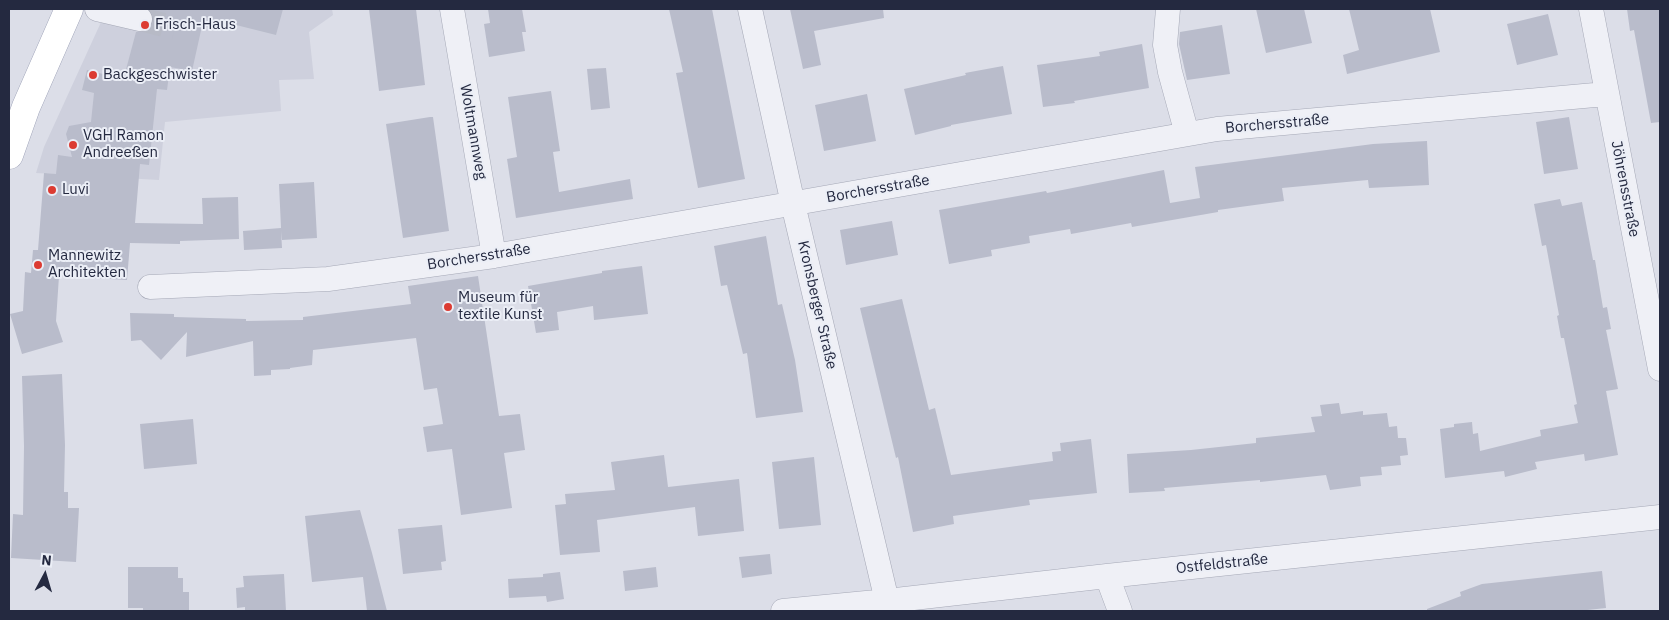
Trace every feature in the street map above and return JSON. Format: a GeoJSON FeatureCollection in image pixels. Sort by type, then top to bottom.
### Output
{"type":"FeatureCollection","features":[{"type":"Feature","properties":{"kind":"main road"},"geometry":{"type":"LineString","coordinates":[[9,155],[26,106],[69,9]]}},
{"type":"Feature","properties":{"kind":"street"},"geometry":{"type":"LineString","coordinates":[[97,9],[140,19]]}},
{"type":"Feature","properties":{"kind":"street","name":"Woltmannweg"},"geometry":{"type":"LineString","coordinates":[[452,9],[494,256]]}},
{"type":"Feature","properties":{"kind":"street","name":"Kronsberger Straße"},"geometry":{"type":"LineString","coordinates":[[750,9],[793,204],[887,602]]}},
{"type":"Feature","properties":{"kind":"street"},"geometry":{"type":"LineString","coordinates":[[1168,9],[1165,45],[1170,72],[1187,134]]}},
{"type":"Feature","properties":{"kind":"street","name":"Jöhrensstraße"},"geometry":{"type":"LineString","coordinates":[[1591,9],[1660,369]]}},
{"type":"Feature","properties":{"kind":"street","name":"Borchersstraße"},"geometry":{"type":"LineString","coordinates":[[150,287],[328,279],[494,256],[1217,129],[1606,94]]}},
{"type":"Feature","properties":{"kind":"street","name":"Ostfeldstraße"},"geometry":{"type":"LineString","coordinates":[[783,611],[887,602],[1107,576],[1660,516]]}},
{"type":"Feature","properties":{"kind":"street"},"geometry":{"type":"LineString","coordinates":[[1107,576],[1120,611]]}},
{"type":"Feature","properties":{"kind":"shaded area"},"geometry":{"type":"Polygon","coordinates":[[[107,9],[332,9],[333,15],[309,32],[314,79],[279,80],[281,111],[165,122],[159,180],[36,173],[44,147],[107,9]]]}},
{"type":"Feature","properties":{"kind":"building"},"geometry":{"type":"Polygon","coordinates":[[[149,9],[283,9],[276,35],[216,20],[215,29],[202,26],[192,71],[170,67],[167,90],[157,89],[149,165],[140,164],[135,223],[203,224],[202,198],[238,197],[239,239],[180,241],[180,244],[130,243],[127,280],[59,276],[56,321],[63,342],[22,354],[10,314],[23,311],[25,272],[31,273],[33,250],[38,250],[44,173],[56,174],[58,155],[72,157],[66,134],[69,126],[91,122],[94,93],[82,90],[87,70],[124,77],[136,32],[144,32],[153,23],[153,15],[149,9]]]}},
{"type":"Feature","properties":{"kind":"building"},"geometry":{"type":"Polygon","coordinates":[[[369,9],[416,9],[425,85],[379,91],[369,9]]]}},
{"type":"Feature","properties":{"kind":"building"},"geometry":{"type":"Polygon","coordinates":[[[488,9],[522,9],[526,32],[522,32],[525,51],[489,57],[484,24],[490,23],[488,9]]]}},
{"type":"Feature","properties":{"kind":"building"},"geometry":{"type":"Polygon","coordinates":[[[669,9],[712,9],[745,179],[698,188],[676,73],[683,72],[669,9]]]}},
{"type":"Feature","properties":{"kind":"building"},"geometry":{"type":"Polygon","coordinates":[[[790,9],[883,9],[884,18],[814,31],[821,65],[803,69],[790,9]]]}},
{"type":"Feature","properties":{"kind":"building"},"geometry":{"type":"Polygon","coordinates":[[[1256,9],[1304,9],[1312,43],[1266,53],[1256,9]]]}},
{"type":"Feature","properties":{"kind":"building"},"geometry":{"type":"Polygon","coordinates":[[[1349,9],[1430,9],[1440,52],[1347,74],[1343,55],[1359,50],[1349,9]]]}},
{"type":"Feature","properties":{"kind":"building"},"geometry":{"type":"Polygon","coordinates":[[[1627,9],[1660,9],[1660,122],[1651,123],[1634,30],[1630,31],[1627,9]]]}},
{"type":"Feature","properties":{"kind":"building"},"geometry":{"type":"Polygon","coordinates":[[[1548,14],[1558,55],[1517,65],[1507,24],[1548,14]]]}},
{"type":"Feature","properties":{"kind":"building"},"geometry":{"type":"Polygon","coordinates":[[[1222,25],[1230,74],[1187,80],[1179,44],[1180,32],[1222,25]]]}},
{"type":"Feature","properties":{"kind":"building"},"geometry":{"type":"Polygon","coordinates":[[[1142,44],[1149,88],[1074,101],[1075,103],[1043,107],[1037,65],[1100,56],[1099,52],[1142,44]]]}},
{"type":"Feature","properties":{"kind":"building"},"geometry":{"type":"Polygon","coordinates":[[[1003,66],[1012,114],[951,125],[915,135],[904,89],[966,75],[965,73],[1003,66]]]}},
{"type":"Feature","properties":{"kind":"building"},"geometry":{"type":"Polygon","coordinates":[[[606,68],[610,108],[591,110],[587,69],[606,68]]]}},
{"type":"Feature","properties":{"kind":"building"},"geometry":{"type":"Polygon","coordinates":[[[551,91],[560,151],[553,152],[559,192],[630,179],[633,199],[516,218],[507,159],[517,157],[508,97],[551,91]]]}},
{"type":"Feature","properties":{"kind":"building"},"geometry":{"type":"Polygon","coordinates":[[[867,94],[876,141],[824,151],[815,105],[867,94]]]}},
{"type":"Feature","properties":{"kind":"building"},"geometry":{"type":"Polygon","coordinates":[[[433,117],[449,231],[403,238],[386,124],[433,117]]]}},
{"type":"Feature","properties":{"kind":"building"},"geometry":{"type":"Polygon","coordinates":[[[1569,117],[1578,169],[1544,174],[1536,122],[1569,117]]]}},
{"type":"Feature","properties":{"kind":"building"},"geometry":{"type":"Polygon","coordinates":[[[1427,141],[1429,185],[1369,188],[1368,180],[1282,188],[1284,201],[1218,210],[1218,212],[1132,227],[1131,223],[1071,234],[1070,229],[1029,236],[1030,243],[991,250],[992,256],[949,264],[939,210],[1046,191],[1047,193],[1164,170],[1170,203],[1200,198],[1195,167],[1373,144],[1427,141]]]}},
{"type":"Feature","properties":{"kind":"building"},"geometry":{"type":"Polygon","coordinates":[[[314,182],[317,238],[282,240],[281,231],[282,248],[244,250],[243,231],[281,228],[279,184],[314,182]]]}},
{"type":"Feature","properties":{"kind":"building"},"geometry":{"type":"Polygon","coordinates":[[[1560,199],[1562,206],[1582,202],[1603,308],[1607,307],[1611,329],[1606,330],[1618,389],[1606,391],[1618,455],[1585,461],[1584,454],[1535,462],[1537,469],[1505,477],[1504,471],[1445,478],[1440,429],[1454,427],[1454,424],[1472,422],[1473,434],[1478,433],[1480,451],[1541,436],[1540,430],[1578,423],[1574,405],[1577,404],[1564,338],[1561,338],[1557,316],[1559,315],[1546,245],[1542,246],[1534,204],[1560,199]]]}},
{"type":"Feature","properties":{"kind":"building"},"geometry":{"type":"Polygon","coordinates":[[[892,221],[898,255],[846,265],[840,230],[892,221]]]}},
{"type":"Feature","properties":{"kind":"building"},"geometry":{"type":"Polygon","coordinates":[[[766,236],[778,305],[782,304],[795,360],[803,412],[756,418],[747,353],[743,354],[727,285],[721,286],[714,246],[766,236]]]}},
{"type":"Feature","properties":{"kind":"building"},"geometry":{"type":"Polygon","coordinates":[[[642,266],[648,314],[594,320],[593,306],[557,312],[559,330],[536,333],[528,286],[602,273],[602,271],[642,266]]]}},
{"type":"Feature","properties":{"kind":"building"},"geometry":{"type":"Polygon","coordinates":[[[478,276],[499,416],[520,414],[525,450],[504,453],[512,508],[461,515],[452,449],[427,452],[423,427],[443,424],[437,388],[424,390],[416,338],[313,350],[312,365],[271,370],[271,375],[254,376],[253,341],[186,357],[187,332],[161,360],[141,340],[131,341],[130,313],[174,314],[174,317],[246,319],[246,321],[303,320],[303,317],[411,304],[408,286],[478,276]]]}},
{"type":"Feature","properties":{"kind":"building"},"geometry":{"type":"Polygon","coordinates":[[[902,299],[929,410],[935,408],[951,475],[1053,461],[1052,452],[1061,451],[1060,443],[1091,439],[1097,493],[1029,500],[1030,505],[953,516],[954,524],[913,532],[898,457],[896,458],[860,308],[902,299]]]}},
{"type":"Feature","properties":{"kind":"building"},"geometry":{"type":"Polygon","coordinates":[[[62,374],[65,445],[64,492],[68,492],[68,508],[79,508],[76,562],[11,558],[13,514],[23,515],[22,376],[62,374]]]}},
{"type":"Feature","properties":{"kind":"building"},"geometry":{"type":"Polygon","coordinates":[[[1339,403],[1341,414],[1363,411],[1363,415],[1387,413],[1389,427],[1397,426],[1398,438],[1406,438],[1408,455],[1400,456],[1401,465],[1381,467],[1382,475],[1360,477],[1361,486],[1330,490],[1326,475],[1260,482],[1260,480],[1164,488],[1165,491],[1129,493],[1127,454],[1256,443],[1256,438],[1315,432],[1311,417],[1322,416],[1320,405],[1339,403]]]}},
{"type":"Feature","properties":{"kind":"building"},"geometry":{"type":"Polygon","coordinates":[[[193,419],[197,464],[144,469],[140,424],[193,419]]]}},
{"type":"Feature","properties":{"kind":"building"},"geometry":{"type":"Polygon","coordinates":[[[664,455],[668,487],[739,479],[744,531],[698,536],[695,507],[597,520],[600,552],[560,555],[555,505],[566,504],[565,494],[615,490],[611,462],[664,455]]]}},
{"type":"Feature","properties":{"kind":"building"},"geometry":{"type":"Polygon","coordinates":[[[814,457],[821,525],[779,529],[772,462],[814,457]]]}},
{"type":"Feature","properties":{"kind":"building"},"geometry":{"type":"Polygon","coordinates":[[[360,510],[387,611],[367,611],[363,577],[312,582],[305,516],[360,510]]]}},
{"type":"Feature","properties":{"kind":"building"},"geometry":{"type":"Polygon","coordinates":[[[442,525],[446,561],[441,562],[442,570],[403,574],[398,529],[442,525]]]}},
{"type":"Feature","properties":{"kind":"building"},"geometry":{"type":"Polygon","coordinates":[[[770,554],[772,574],[742,578],[739,557],[770,554]]]}},
{"type":"Feature","properties":{"kind":"building"},"geometry":{"type":"Polygon","coordinates":[[[128,567],[178,567],[178,578],[183,578],[183,592],[189,592],[189,611],[143,611],[143,608],[128,608],[128,567]]]}},
{"type":"Feature","properties":{"kind":"building"},"geometry":{"type":"Polygon","coordinates":[[[656,567],[658,587],[625,591],[623,571],[656,567]]]}},
{"type":"Feature","properties":{"kind":"building"},"geometry":{"type":"Polygon","coordinates":[[[1602,571],[1606,608],[1578,611],[1427,611],[1427,609],[1461,596],[1460,592],[1482,584],[1602,571]]]}},
{"type":"Feature","properties":{"kind":"building"},"geometry":{"type":"Polygon","coordinates":[[[560,572],[564,599],[547,602],[546,596],[509,598],[508,579],[543,577],[543,574],[560,572]]]}},
{"type":"Feature","properties":{"kind":"building"},"geometry":{"type":"Polygon","coordinates":[[[284,574],[286,611],[245,611],[245,607],[237,608],[236,588],[244,587],[243,576],[284,574]]]}},
{"type":"Feature","properties":{"kind":"tunnel"},"geometry":{"type":"LineString","coordinates":[[140,19],[175,28]]}},
{"type":"Feature","properties":{"kind":"place","name":"Frisch-Haus"},"geometry":{"type":"Point","coordinates":[145,25]}},
{"type":"Feature","properties":{"kind":"place","name":"Backgeschwister"},"geometry":{"type":"Point","coordinates":[93,75]}},
{"type":"Feature","properties":{"kind":"place","name":"VGH Ramon Andreeßen"},"geometry":{"type":"Point","coordinates":[73,145]}},
{"type":"Feature","properties":{"kind":"place","name":"Luvi"},"geometry":{"type":"Point","coordinates":[52,190]}},
{"type":"Feature","properties":{"kind":"place","name":"Mannewitz Architekten"},"geometry":{"type":"Point","coordinates":[38,265]}},
{"type":"Feature","properties":{"kind":"place","name":"Museum für textile Kunst"},"geometry":{"type":"Point","coordinates":[448,307]}}]}
